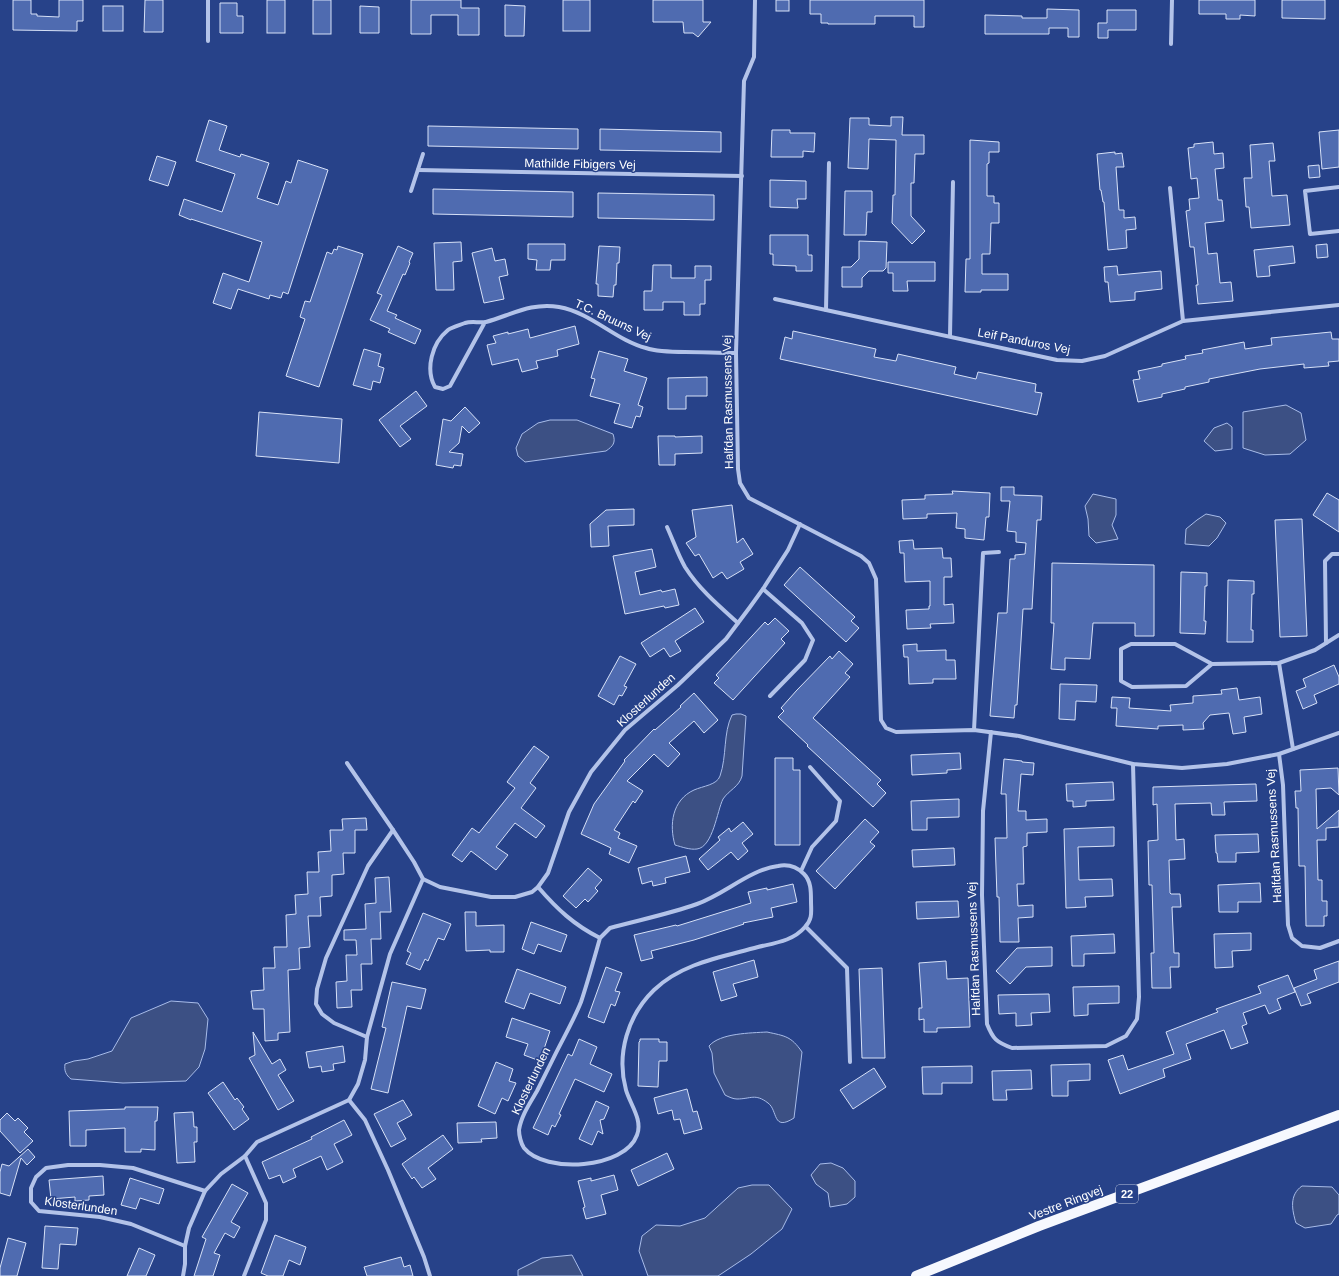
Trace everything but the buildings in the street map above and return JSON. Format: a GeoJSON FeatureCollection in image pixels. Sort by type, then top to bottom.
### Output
{"type":"FeatureCollection","features":[{"type":"Feature","properties":{"kind":"main road","name":"Vestre Ringvej"},"geometry":{"type":"LineString","coordinates":[[916,1276],[1039,1226],[1339,1115]]}},
{"type":"Feature","properties":{"kind":"street"},"geometry":{"type":"LineString","coordinates":[[208,0],[208,42]]}},
{"type":"Feature","properties":{"kind":"street","name":"Halfdan Rasmussens Vej"},"geometry":{"type":"LineString","coordinates":[[755,0],[754,57],[744,81],[736,353],[738,469],[740,483],[749,498],[861,556],[869,563],[876,579],[881,720],[886,728],[896,732],[974,730],[991,732],[1019,736],[1133,764],[1182,768],[1227,764],[1279,754],[1339,733]]}},
{"type":"Feature","properties":{"kind":"street"},"geometry":{"type":"LineString","coordinates":[[1171,44],[1172,0]]}},
{"type":"Feature","properties":{"kind":"street"},"geometry":{"type":"LineString","coordinates":[[411,191],[423,154]]}},
{"type":"Feature","properties":{"kind":"street"},"geometry":{"type":"LineString","coordinates":[[826,310],[828,163]]}},
{"type":"Feature","properties":{"kind":"street","name":"Mathilde Fibigers Vej"},"geometry":{"type":"LineString","coordinates":[[418,170],[742,176]]}},
{"type":"Feature","properties":{"kind":"street"},"geometry":{"type":"LineString","coordinates":[[950,336],[953,182]]}},
{"type":"Feature","properties":{"kind":"street"},"geometry":{"type":"LineString","coordinates":[[1339,187],[1305,190],[1310,234],[1339,231]]}},
{"type":"Feature","properties":{"kind":"street"},"geometry":{"type":"LineString","coordinates":[[1170,188],[1183,321]]}},
{"type":"Feature","properties":{"kind":"street","name":"Leif Panduros Vej"},"geometry":{"type":"LineString","coordinates":[[775,299],[1057,360],[1082,361],[1105,356],[1183,321],[1339,305]]}},
{"type":"Feature","properties":{"kind":"street","name":"T.C. Bruuns Vej"},"geometry":{"type":"LineString","coordinates":[[485,322],[450,386],[443,389],[435,387],[431,380],[430,365],[436,344],[448,330],[466,322],[485,322],[508,313],[541,305],[560,307],[584,315],[632,343],[646,348],[665,352],[736,353]]}},
{"type":"Feature","properties":{"kind":"street","name":"Klosterlunden"},"geometry":{"type":"LineString","coordinates":[[538,887],[548,873],[569,812],[591,772],[625,730],[683,680],[726,639],[763,588],[788,550],[800,524]]}},
{"type":"Feature","properties":{"kind":"street"},"geometry":{"type":"LineString","coordinates":[[667,527],[689,572],[711,599],[738,623]]}},
{"type":"Feature","properties":{"kind":"street"},"geometry":{"type":"LineString","coordinates":[[974,730],[983,552],[999,552]]}},
{"type":"Feature","properties":{"kind":"street"},"geometry":{"type":"LineString","coordinates":[[1326,643],[1325,561],[1332,554],[1339,554]]}},
{"type":"Feature","properties":{"kind":"street"},"geometry":{"type":"LineString","coordinates":[[763,588],[802,624],[813,640],[805,660],[770,696]]}},
{"type":"Feature","properties":{"kind":"street"},"geometry":{"type":"LineString","coordinates":[[1212,664],[1186,686],[1132,687],[1121,681],[1121,649],[1130,644],[1175,644],[1212,664],[1279,663],[1314,650],[1339,635]]}},
{"type":"Feature","properties":{"kind":"street"},"geometry":{"type":"LineString","coordinates":[[1279,663],[1293,749]]}},
{"type":"Feature","properties":{"kind":"street","name":"Halfdan Rasmussens Vej"},"geometry":{"type":"LineString","coordinates":[[991,732],[983,811],[982,895],[987,1024],[992,1035],[998,1042],[1012,1048],[1106,1046],[1126,1036],[1136,1019],[1139,997],[1133,764]]}},
{"type":"Feature","properties":{"kind":"street","name":"Halfdan Rasmussens Vej"},"geometry":{"type":"LineString","coordinates":[[1279,754],[1283,785],[1288,925],[1292,938],[1302,946],[1320,948],[1339,941]]}},
{"type":"Feature","properties":{"kind":"street"},"geometry":{"type":"LineString","coordinates":[[347,763],[414,862],[423,879],[440,887],[491,897],[515,897],[532,892],[538,887],[563,914],[584,930],[600,938],[610,928],[698,904],[761,870],[780,865],[796,867],[806,876],[811,889],[812,918],[806,927],[847,968],[850,1062]]}},
{"type":"Feature","properties":{"kind":"street"},"geometry":{"type":"LineString","coordinates":[[801,871],[812,847],[836,821],[840,800],[810,767]]}},
{"type":"Feature","properties":{"kind":"street"},"geometry":{"type":"LineString","coordinates":[[367,1037],[334,1023],[322,1014],[316,1004],[317,989],[326,958],[368,866],[393,830]]}},
{"type":"Feature","properties":{"kind":"street"},"geometry":{"type":"LineString","coordinates":[[183,1276],[189,1228],[205,1191],[221,1174],[245,1156],[257,1142],[349,1100],[358,1084],[365,1060],[367,1037],[390,954],[423,879]]}},
{"type":"Feature","properties":{"kind":"street","name":"Klosterlunden"},"geometry":{"type":"LineString","coordinates":[[600,938],[580,1004],[524,1114],[519,1132],[523,1146],[533,1156],[554,1163],[574,1165],[593,1164],[616,1155],[630,1146],[637,1135],[639,1122],[626,1089],[622,1067],[624,1045],[639,1007],[655,990],[670,978],[700,962],[791,939],[806,927]]}},
{"type":"Feature","properties":{"kind":"street"},"geometry":{"type":"LineString","coordinates":[[349,1100],[365,1120],[388,1170],[424,1256],[430,1276]]}},
{"type":"Feature","properties":{"kind":"street"},"geometry":{"type":"LineString","coordinates":[[244,1276],[266,1220],[266,1203],[245,1156]]}},
{"type":"Feature","properties":{"kind":"street","name":"Klosterlunden"},"geometry":{"type":"LineString","coordinates":[[186,1246],[131,1224],[100,1217],[39,1212],[31,1202],[31,1188],[36,1177],[46,1168],[68,1165],[100,1165],[133,1168],[205,1191]]}},
{"type":"Feature","properties":{"kind":"water"},"geometry":{"type":"Polygon","coordinates":[[[1286,405],[1301,413],[1306,440],[1290,454],[1265,455],[1243,448],[1243,412],[1286,405]]]}},
{"type":"Feature","properties":{"kind":"water"},"geometry":{"type":"Polygon","coordinates":[[[550,420],[577,420],[613,434],[613,444],[606,451],[525,462],[518,456],[516,448],[522,434],[538,423],[550,420]]]}},
{"type":"Feature","properties":{"kind":"water"},"geometry":{"type":"Polygon","coordinates":[[[1227,423],[1232,427],[1232,449],[1215,451],[1204,441],[1214,428],[1227,423]]]}},
{"type":"Feature","properties":{"kind":"water"},"geometry":{"type":"Polygon","coordinates":[[[1093,494],[1116,499],[1116,515],[1112,525],[1118,539],[1096,543],[1089,536],[1088,519],[1085,506],[1093,494]]]}},
{"type":"Feature","properties":{"kind":"water"},"geometry":{"type":"Polygon","coordinates":[[[1206,514],[1220,517],[1226,523],[1217,538],[1209,546],[1185,544],[1186,529],[1206,514]]]}},
{"type":"Feature","properties":{"kind":"water"},"geometry":{"type":"Polygon","coordinates":[[[736,714],[746,716],[741,780],[723,799],[711,835],[702,847],[692,849],[675,845],[672,829],[674,814],[677,807],[687,794],[713,783],[720,776],[724,761],[727,729],[732,715],[736,714]]]}},
{"type":"Feature","properties":{"kind":"water"},"geometry":{"type":"Polygon","coordinates":[[[171,1001],[198,1003],[208,1019],[205,1049],[199,1067],[186,1081],[123,1083],[71,1079],[67,1074],[65,1071],[65,1064],[88,1059],[112,1051],[131,1018],[171,1001]]]}},
{"type":"Feature","properties":{"kind":"water"},"geometry":{"type":"Polygon","coordinates":[[[767,1032],[791,1040],[802,1052],[794,1118],[782,1123],[776,1118],[771,1106],[760,1098],[753,1097],[736,1099],[725,1095],[714,1073],[712,1053],[709,1046],[720,1038],[736,1034],[767,1032]]]}},
{"type":"Feature","properties":{"kind":"water"},"geometry":{"type":"Polygon","coordinates":[[[831,1163],[843,1168],[855,1181],[855,1197],[847,1204],[830,1207],[828,1193],[816,1184],[811,1175],[820,1164],[831,1163]]]}},
{"type":"Feature","properties":{"kind":"water"},"geometry":{"type":"Polygon","coordinates":[[[752,1185],[769,1185],[792,1209],[782,1229],[751,1254],[718,1276],[648,1276],[639,1251],[642,1236],[656,1225],[680,1226],[705,1218],[738,1188],[752,1185]]]}},
{"type":"Feature","properties":{"kind":"water"},"geometry":{"type":"Polygon","coordinates":[[[1302,1186],[1332,1187],[1339,1195],[1339,1214],[1331,1224],[1305,1228],[1296,1223],[1293,1213],[1293,1198],[1302,1186]]]}},
{"type":"Feature","properties":{"kind":"water"},"geometry":{"type":"Polygon","coordinates":[[[572,1255],[583,1276],[518,1276],[518,1270],[542,1258],[572,1255]]]}}]}
